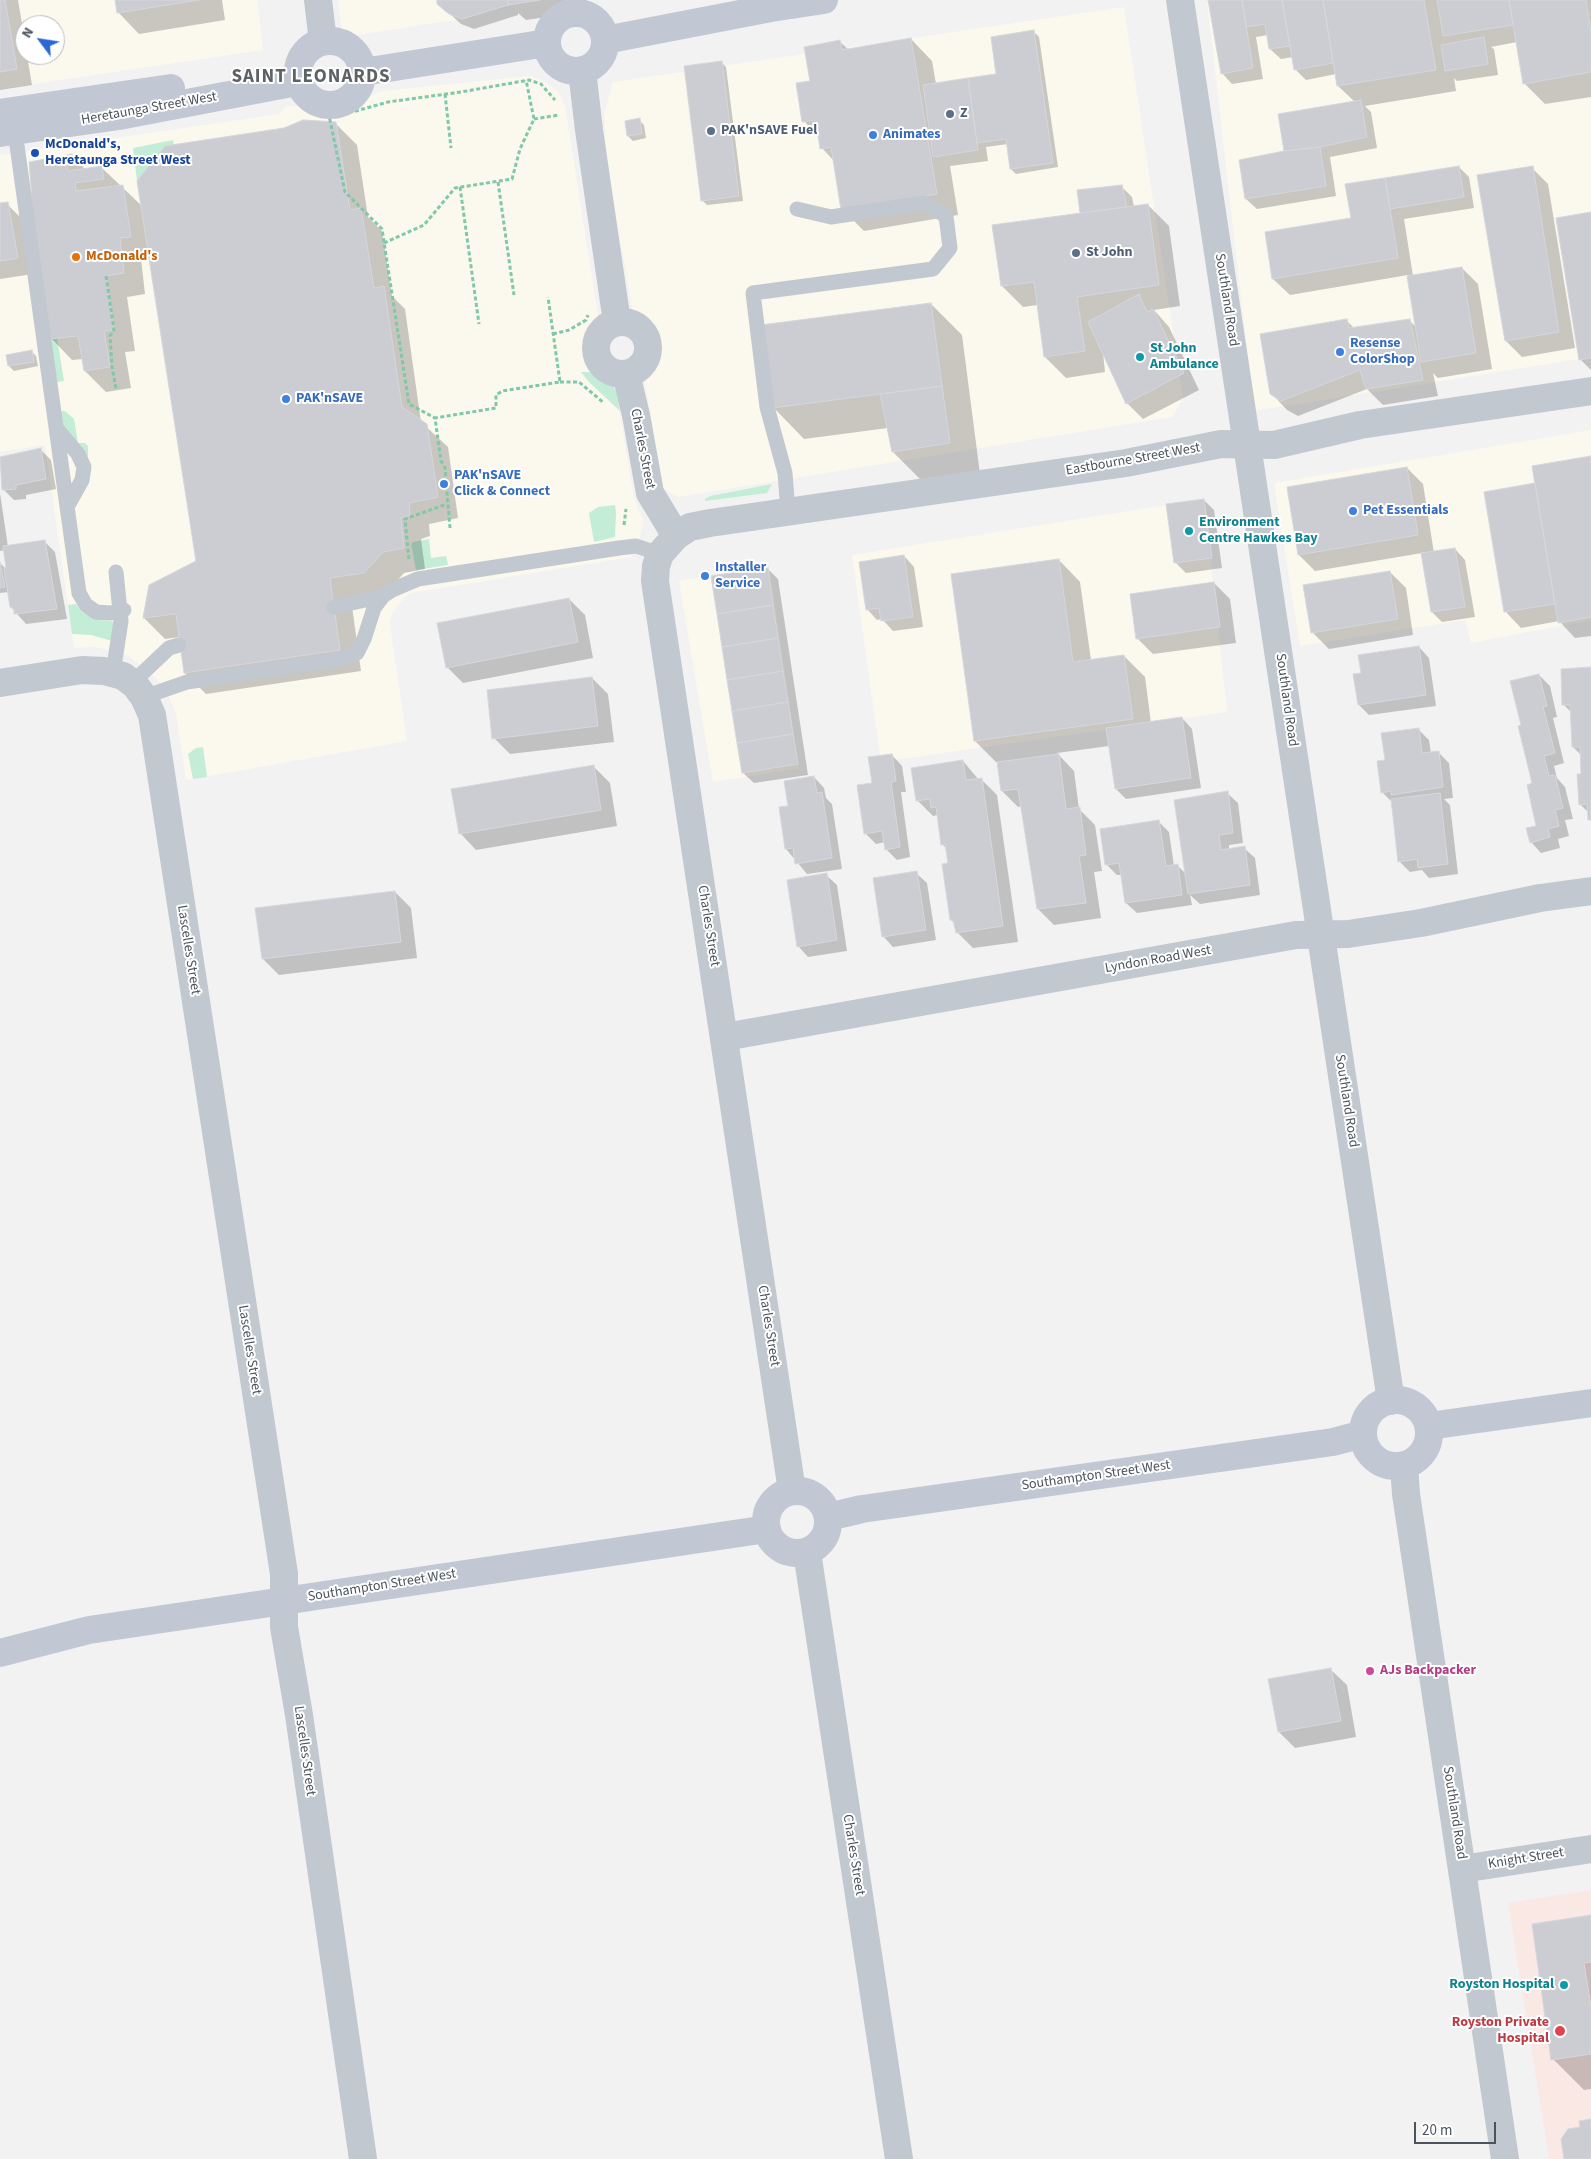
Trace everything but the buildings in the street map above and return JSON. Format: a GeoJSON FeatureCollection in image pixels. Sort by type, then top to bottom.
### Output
{"type":"FeatureCollection","features":[{"type":"Feature","properties":{"kind":"main road"},"geometry":{"type":"LineString","coordinates":[[605,40],[824,0]]}},
{"type":"Feature","properties":{"kind":"main road"},"geometry":{"type":"LineString","coordinates":[[571,14],[589,16],[602,29],[605,40],[602,56],[595,65],[582,71],[566,70],[559,66],[552,58],[547,43],[550,31],[555,23],[571,14]]}},
{"type":"Feature","properties":{"kind":"main road"},"geometry":{"type":"LineString","coordinates":[[323,41],[338,42],[352,49],[360,61],[363,72],[358,89],[349,100],[328,110],[311,100],[298,74],[307,50],[323,41]]}},
{"type":"Feature","properties":{"kind":"main road"},"geometry":{"type":"LineString","coordinates":[[363,72],[547,43]]}},
{"type":"Feature","properties":{"kind":"main road","name":"Heretaunga Street West"},"geometry":{"type":"LineString","coordinates":[[5,125],[118,116],[298,74]]}},
{"type":"Feature","properties":{"kind":"main road"},"geometry":{"type":"LineString","coordinates":[[1391,1400],[1401,1400],[1419,1409],[1429,1426],[1427,1446],[1422,1455],[1404,1466],[1392,1466],[1381,1463],[1372,1456],[1365,1445],[1363,1434],[1368,1416],[1374,1408],[1391,1400]]}},
{"type":"Feature","properties":{"kind":"main road"},"geometry":{"type":"LineString","coordinates":[[1429,1426],[1591,1403]]}},
{"type":"Feature","properties":{"kind":"main road","name":"Southampton Street West"},"geometry":{"type":"LineString","coordinates":[[828,1517],[853,1511],[1334,1442],[1363,1434]]}},
{"type":"Feature","properties":{"kind":"main road"},"geometry":{"type":"LineString","coordinates":[[792,1491],[811,1494],[825,1507],[828,1517],[825,1536],[820,1544],[800,1554],[784,1550],[776,1545],[767,1529],[766,1519],[769,1509],[782,1495],[792,1491]]}},
{"type":"Feature","properties":{"kind":"main road","name":"Southampton Street West"},"geometry":{"type":"LineString","coordinates":[[0,1653],[89,1630],[767,1529]]}},
{"type":"Feature","properties":{"kind":"street"},"geometry":{"type":"LineString","coordinates":[[318,0],[323,41]]}},
{"type":"Feature","properties":{"kind":"street","name":"Southland Road"},"geometry":{"type":"LineString","coordinates":[[1180,0],[1391,1400]]}},
{"type":"Feature","properties":{"kind":"street"},"geometry":{"type":"LineString","coordinates":[[582,71],[617,322]]}},
{"type":"Feature","properties":{"kind":"street"},"geometry":{"type":"LineString","coordinates":[[617,322],[629,323],[639,328],[646,338],[648,349],[644,360],[636,369],[626,374],[606,369],[596,352],[596,344],[603,330],[617,322]]}},
{"type":"Feature","properties":{"kind":"street","name":"Charles Street"},"geometry":{"type":"LineString","coordinates":[[626,374],[636,415],[650,493],[668,545],[656,566],[656,582],[792,1491]]}},
{"type":"Feature","properties":{"kind":"street","name":"Eastbourne Street West"},"geometry":{"type":"LineString","coordinates":[[668,545],[690,527],[1126,462],[1221,444],[1274,445],[1360,425],[1591,391]]}},
{"type":"Feature","properties":{"kind":"street"},"geometry":{"type":"LineString","coordinates":[[0,683],[82,670],[130,684]]}},
{"type":"Feature","properties":{"kind":"street","name":"Lascelles Street"},"geometry":{"type":"LineString","coordinates":[[130,684],[152,715],[156,740],[284,1574],[284,1627],[363,2159]]}},
{"type":"Feature","properties":{"kind":"street","name":"Lyndon Road West"},"geometry":{"type":"LineString","coordinates":[[725,1037],[1296,935],[1348,934],[1412,924],[1540,898],[1591,891]]}},
{"type":"Feature","properties":{"kind":"street","name":"Southland Road"},"geometry":{"type":"LineString","coordinates":[[1404,1466],[1406,1494],[1505,2159]]}},
{"type":"Feature","properties":{"kind":"street","name":"Charles Street"},"geometry":{"type":"LineString","coordinates":[[807,1552],[899,2159]]}},
{"type":"Feature","properties":{"kind":"street","name":"Knight Street"},"geometry":{"type":"LineString","coordinates":[[1462,1869],[1591,1849]]}},
{"type":"Feature","properties":{"kind":"lane"},"geometry":{"type":"LineString","coordinates":[[5,125],[56,428],[79,593],[86,605],[96,612],[110,613],[122,611]]}},
{"type":"Feature","properties":{"kind":"lane"},"geometry":{"type":"LineString","coordinates":[[788,512],[785,473],[767,407],[754,293],[933,269],[950,248],[946,216],[924,203],[831,217],[797,209]]}},
{"type":"Feature","properties":{"kind":"lane"},"geometry":{"type":"LineString","coordinates":[[56,428],[78,454],[84,467],[82,480],[67,507]]}},
{"type":"Feature","properties":{"kind":"lane"},"geometry":{"type":"LineString","coordinates":[[130,684],[187,682],[340,659],[357,653],[364,640],[374,608],[383,596],[418,578],[636,546],[668,545]]}},
{"type":"Feature","properties":{"kind":"lane"},"geometry":{"type":"LineString","coordinates":[[116,572],[130,684]]}},
{"type":"Feature","properties":{"kind":"lane"},"geometry":{"type":"LineString","coordinates":[[334,607],[383,596]]}},
{"type":"Feature","properties":{"kind":"lane"},"geometry":{"type":"LineString","coordinates":[[130,684],[170,648],[179,645]]}},
{"type":"Feature","properties":{"kind":"path"},"geometry":{"type":"LineString","coordinates":[[384,243],[424,225],[455,188],[512,179],[520,149],[534,118],[526,80]]}},
{"type":"Feature","properties":{"kind":"path"},"geometry":{"type":"LineString","coordinates":[[534,118],[560,117],[555,98],[541,84],[526,80],[388,102],[356,111],[328,110],[345,192],[382,229],[409,404],[435,418],[496,408],[496,395],[502,391],[560,382],[579,382],[606,405]]}},
{"type":"Feature","properties":{"kind":"path"},"geometry":{"type":"LineString","coordinates":[[445,94],[451,148]]}},
{"type":"Feature","properties":{"kind":"path"},"geometry":{"type":"LineString","coordinates":[[498,182],[514,295]]}},
{"type":"Feature","properties":{"kind":"path"},"geometry":{"type":"LineString","coordinates":[[460,187],[479,324]]}},
{"type":"Feature","properties":{"kind":"path"},"geometry":{"type":"LineString","coordinates":[[106,276],[114,330],[110,336],[116,389]]}},
{"type":"Feature","properties":{"kind":"path"},"geometry":{"type":"LineString","coordinates":[[548,297],[560,382]]}},
{"type":"Feature","properties":{"kind":"path"},"geometry":{"type":"LineString","coordinates":[[553,334],[570,330],[577,326],[586,320],[590,310]]}},
{"type":"Feature","properties":{"kind":"path"},"geometry":{"type":"LineString","coordinates":[[435,418],[441,461],[445,468],[450,528]]}},
{"type":"Feature","properties":{"kind":"path"},"geometry":{"type":"LineString","coordinates":[[412,582],[405,519],[447,504]]}},
{"type":"Feature","properties":{"kind":"path"},"geometry":{"type":"LineString","coordinates":[[622,548],[626,505]]}},
{"type":"Feature","properties":{"kind":"shaded area"},"geometry":{"type":"Polygon","coordinates":[[[0,0],[257,0],[263,50],[0,89],[0,0]]]}},
{"type":"Feature","properties":{"kind":"shaded area"},"geometry":{"type":"Polygon","coordinates":[[[338,0],[540,0],[508,5],[462,19],[343,37],[338,0]]]}},
{"type":"Feature","properties":{"kind":"shaded area"},"geometry":{"type":"Polygon","coordinates":[[[1207,0],[1591,0],[1591,357],[1254,411],[1207,0]]]}},
{"type":"Feature","properties":{"kind":"shaded area"},"geometry":{"type":"Polygon","coordinates":[[[1124,7],[1183,399],[1172,417],[678,497],[663,488],[607,163],[604,114],[613,82],[1124,7]]]}},
{"type":"Feature","properties":{"kind":"shaded area"},"geometry":{"type":"Polygon","coordinates":[[[531,76],[544,81],[558,92],[565,106],[598,315],[593,327],[586,335],[594,372],[608,379],[616,391],[634,498],[643,520],[640,537],[631,557],[411,593],[399,603],[392,614],[390,625],[407,741],[186,780],[176,713],[167,693],[156,678],[128,655],[96,647],[74,648],[45,445],[0,452],[0,155],[279,114],[286,106],[337,110],[359,103],[381,91],[531,76]]]}},
{"type":"Feature","properties":{"kind":"shaded area"},"geometry":{"type":"Polygon","coordinates":[[[1591,430],[1591,620],[1471,643],[1465,620],[1300,646],[1274,483],[1591,430]]]}},
{"type":"Feature","properties":{"kind":"shaded area"},"geometry":{"type":"Polygon","coordinates":[[[1204,499],[1227,712],[881,762],[852,555],[1204,499]]]}},
{"type":"Feature","properties":{"kind":"shaded area"},"geometry":{"type":"Polygon","coordinates":[[[769,567],[799,768],[713,782],[679,581],[769,567]]]}},
{"type":"Feature","properties":{"kind":"shaded area","name":"Royston Private Hospital"},"geometry":{"type":"Polygon","coordinates":[[[1591,1890],[1591,2159],[1549,2159],[1508,1903],[1591,1890]]]}},
{"type":"Feature","properties":{"kind":"green space"},"geometry":{"type":"Polygon","coordinates":[[[173,140],[174,145],[137,181],[133,148],[173,140]]]}},
{"type":"Feature","properties":{"kind":"green space"},"geometry":{"type":"Polygon","coordinates":[[[57,338],[64,381],[57,382],[50,339],[57,338]]]}},
{"type":"Feature","properties":{"kind":"green space"},"geometry":{"type":"Polygon","coordinates":[[[581,372],[594,372],[608,379],[616,391],[620,411],[589,382],[581,372]]]}},
{"type":"Feature","properties":{"kind":"green space"},"geometry":{"type":"Polygon","coordinates":[[[60,411],[65,411],[74,419],[78,443],[85,443],[88,446],[88,456],[83,455],[64,431],[60,411]]]}},
{"type":"Feature","properties":{"kind":"green space"},"geometry":{"type":"Polygon","coordinates":[[[772,484],[767,493],[705,501],[710,496],[772,484]]]}},
{"type":"Feature","properties":{"kind":"green space"},"geometry":{"type":"Polygon","coordinates":[[[615,505],[615,537],[594,542],[589,513],[598,507],[615,505]]]}},
{"type":"Feature","properties":{"kind":"green space"},"geometry":{"type":"Polygon","coordinates":[[[429,539],[431,558],[446,556],[448,565],[416,570],[411,544],[429,539]]]}},
{"type":"Feature","properties":{"kind":"green space"},"geometry":{"type":"Polygon","coordinates":[[[76,604],[82,612],[101,620],[116,622],[112,641],[91,635],[72,634],[68,605],[76,604]]]}},
{"type":"Feature","properties":{"kind":"green space"},"geometry":{"type":"Polygon","coordinates":[[[203,747],[207,777],[193,779],[188,754],[196,748],[203,747]]]}},
{"type":"Feature","properties":{"kind":"place","name":"Z"},"geometry":{"type":"Point","coordinates":[950,114]}},
{"type":"Feature","properties":{"kind":"place","name":"PAK'nSAVE Fuel"},"geometry":{"type":"Point","coordinates":[711,131]}},
{"type":"Feature","properties":{"kind":"place","name":"Animates"},"geometry":{"type":"Point","coordinates":[873,135]}},
{"type":"Feature","properties":{"kind":"place","name":"McDonald's, Heretaunga Street West"},"geometry":{"type":"Point","coordinates":[35,153]}},
{"type":"Feature","properties":{"kind":"place","name":"St John"},"geometry":{"type":"Point","coordinates":[1076,253]}},
{"type":"Feature","properties":{"kind":"place","name":"McDonald's"},"geometry":{"type":"Point","coordinates":[76,257]}},
{"type":"Feature","properties":{"kind":"place","name":"Resense ColorShop"},"geometry":{"type":"Point","coordinates":[1340,352]}},
{"type":"Feature","properties":{"kind":"place","name":"St John Ambulance"},"geometry":{"type":"Point","coordinates":[1140,357]}},
{"type":"Feature","properties":{"kind":"place","name":"PAK'nSAVE"},"geometry":{"type":"Point","coordinates":[286,399]}},
{"type":"Feature","properties":{"kind":"place","name":"PAK'nSAVE Click & Connect"},"geometry":{"type":"Point","coordinates":[444,484]}},
{"type":"Feature","properties":{"kind":"place","name":"Pet Essentials"},"geometry":{"type":"Point","coordinates":[1353,511]}},
{"type":"Feature","properties":{"kind":"place","name":"Environment Centre Hawkes Bay"},"geometry":{"type":"Point","coordinates":[1189,531]}},
{"type":"Feature","properties":{"kind":"place","name":"Installer Service"},"geometry":{"type":"Point","coordinates":[705,576]}},
{"type":"Feature","properties":{"kind":"place","name":"AJs Backpacker"},"geometry":{"type":"Point","coordinates":[1370,1671]}},
{"type":"Feature","properties":{"kind":"place","name":"Royston Hospital"},"geometry":{"type":"Point","coordinates":[1564,1985]}},
{"type":"Feature","properties":{"kind":"place","name":"Royston Private Hospital"},"geometry":{"type":"Point","coordinates":[1560,2031]}},
{"type":"Feature","properties":{"kind":"district","name":"SAINT LEONARDS"},"geometry":{"type":"Point","coordinates":[311,78]}}]}
